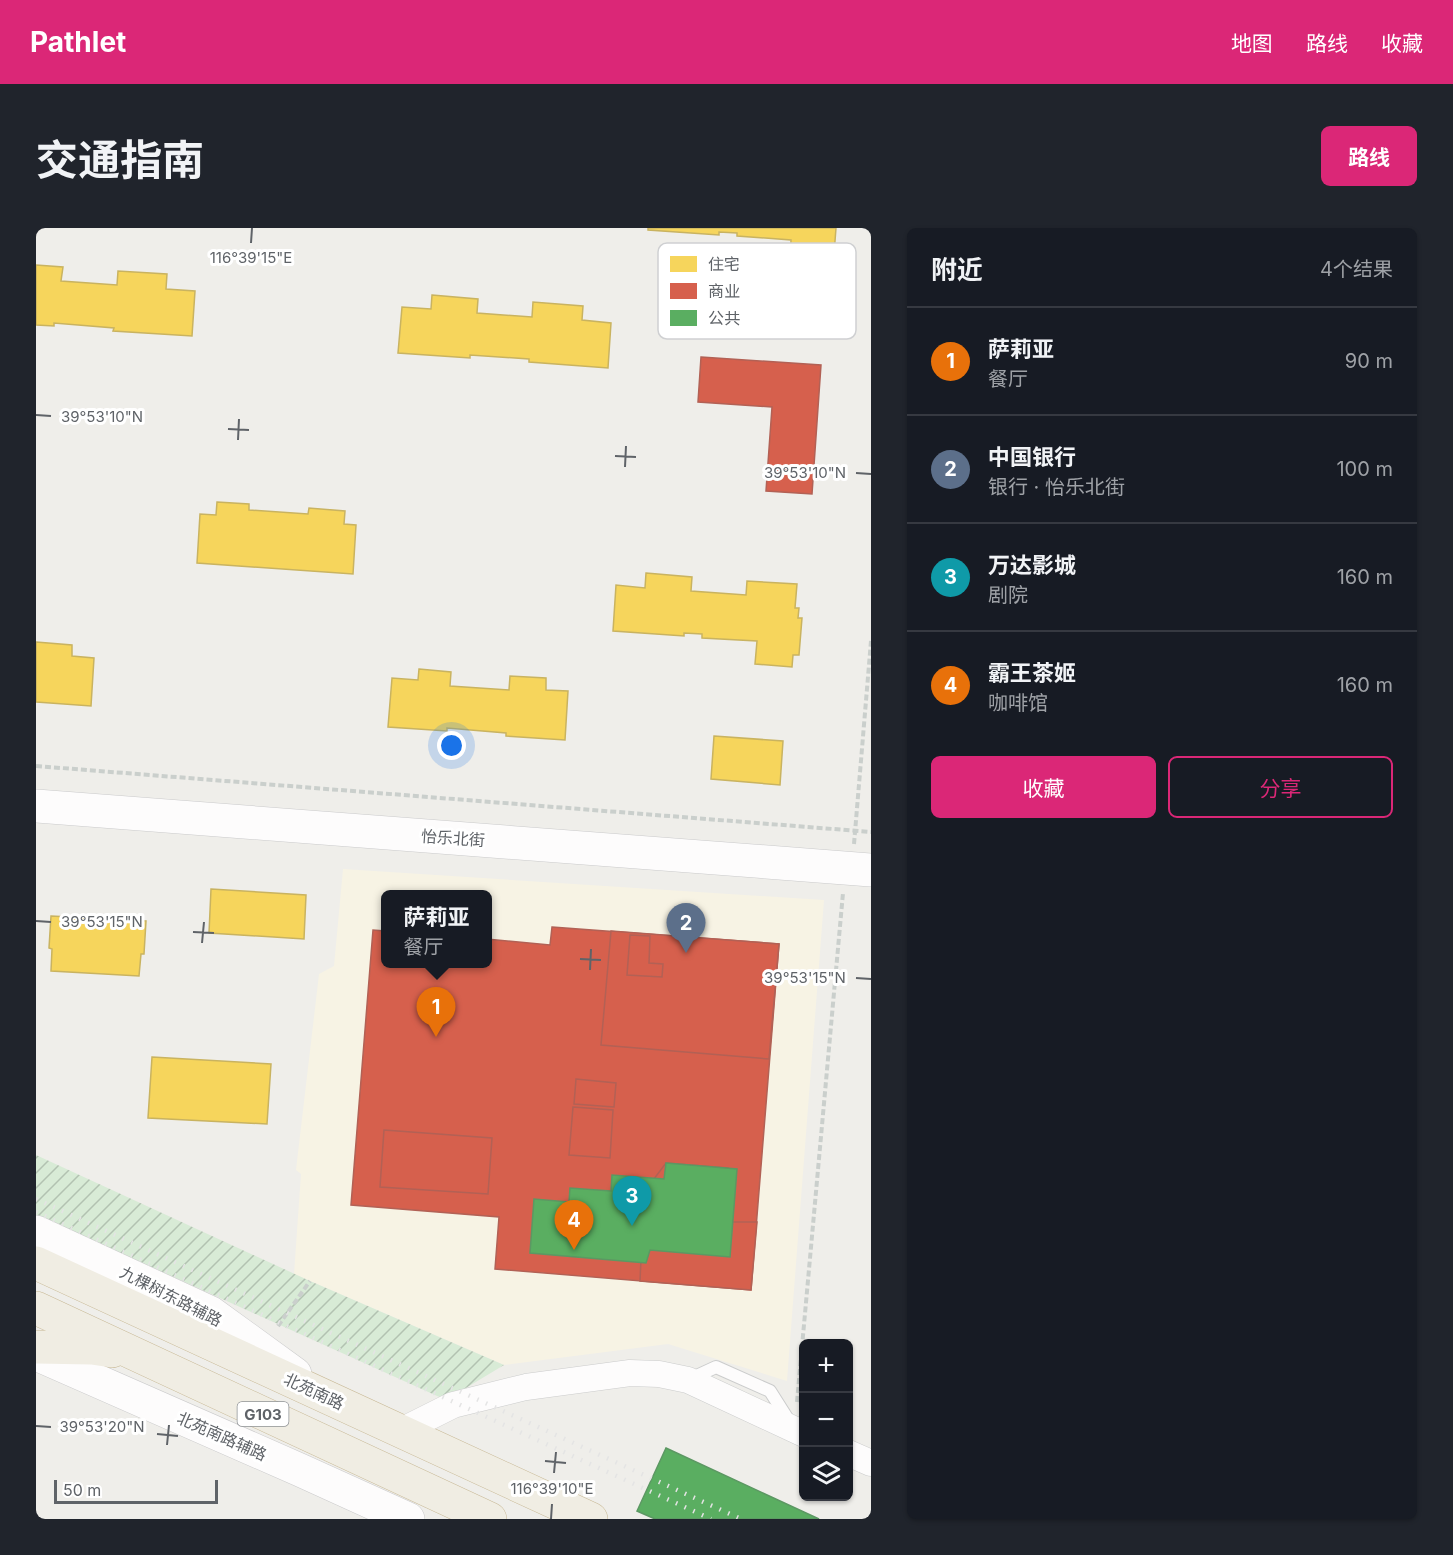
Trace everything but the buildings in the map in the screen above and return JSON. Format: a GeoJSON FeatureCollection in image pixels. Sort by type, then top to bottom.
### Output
{"type":"FeatureCollection","features":[{"type":"Feature","properties":{"kind":"highway","name":"北苑南路"},"geometry":{"type":"LineString","coordinates":[[36,1263],[591,1519]]}},
{"type":"Feature","properties":{"kind":"highway","name":"G103"},"geometry":{"type":"LineString","coordinates":[[36,1308],[490,1519]]}},
{"type":"Feature","properties":{"kind":"highway"},"geometry":{"type":"LineString","coordinates":[[36,1347],[92,1348],[134,1354]]}},
{"type":"Feature","properties":{"kind":"main road","name":"怡乐北街"},"geometry":{"type":"LineString","coordinates":[[36,788],[861,849]]}},
{"type":"Feature","properties":{"kind":"main road","name":"怡乐北街"},"geometry":{"type":"LineString","coordinates":[[36,806],[861,849]]}},
{"type":"Feature","properties":{"kind":"main road","name":"九棵树东路辅路"},"geometry":{"type":"LineString","coordinates":[[36,1232],[211,1313],[326,1396]]}},
{"type":"Feature","properties":{"kind":"main road","name":"北苑南路辅路"},"geometry":{"type":"LineString","coordinates":[[36,1354],[408,1519]]}},
{"type":"Feature","properties":{"kind":"street"},"geometry":{"type":"LineString","coordinates":[[401,1431],[453,1405],[526,1387],[630,1373],[659,1374],[688,1380],[799,1432]]}},
{"type":"Feature","properties":{"kind":"street"},"geometry":{"type":"LineString","coordinates":[[853,1455],[871,1463]]}},
{"type":"Feature","properties":{"kind":"path"},"geometry":{"type":"LineString","coordinates":[[802,1393],[844,878],[861,849],[871,641]]}},
{"type":"Feature","properties":{"kind":"path"},"geometry":{"type":"LineString","coordinates":[[36,766],[861,849]]}},
{"type":"Feature","properties":{"kind":"path"},"geometry":{"type":"LineString","coordinates":[[278,1326],[310,1281]]}},
{"type":"Feature","properties":{"kind":"shaded area"},"geometry":{"type":"Polygon","coordinates":[[[343,869],[824,900],[787,1381],[668,1344],[504,1365],[294,1274],[301,1174],[296,1170],[319,974],[334,966],[343,869]]]}},
{"type":"Feature","properties":{"kind":"green space"},"geometry":{"type":"Polygon","coordinates":[[[36,1155],[310,1281],[504,1365],[446,1400],[36,1215],[36,1155]]]}},
{"type":"Feature","properties":{"kind":"railway"},"geometry":{"type":"LineString","coordinates":[[36,1199],[741,1519]]}},
{"type":"Feature","properties":{"kind":"railway"},"geometry":{"type":"LineString","coordinates":[[36,1212],[711,1519]]}},
{"type":"Feature","properties":{"kind":"place","name":"中国银行"},"geometry":{"type":"Point","coordinates":[686,953]}},
{"type":"Feature","properties":{"kind":"place","name":"萨莉亚"},"geometry":{"type":"Point","coordinates":[436,1037]}},
{"type":"Feature","properties":{"kind":"place","name":"万达影城"},"geometry":{"type":"Point","coordinates":[632,1226]}},
{"type":"Feature","properties":{"kind":"place","name":"霸王茶姬"},"geometry":{"type":"Point","coordinates":[574,1250]}}]}
